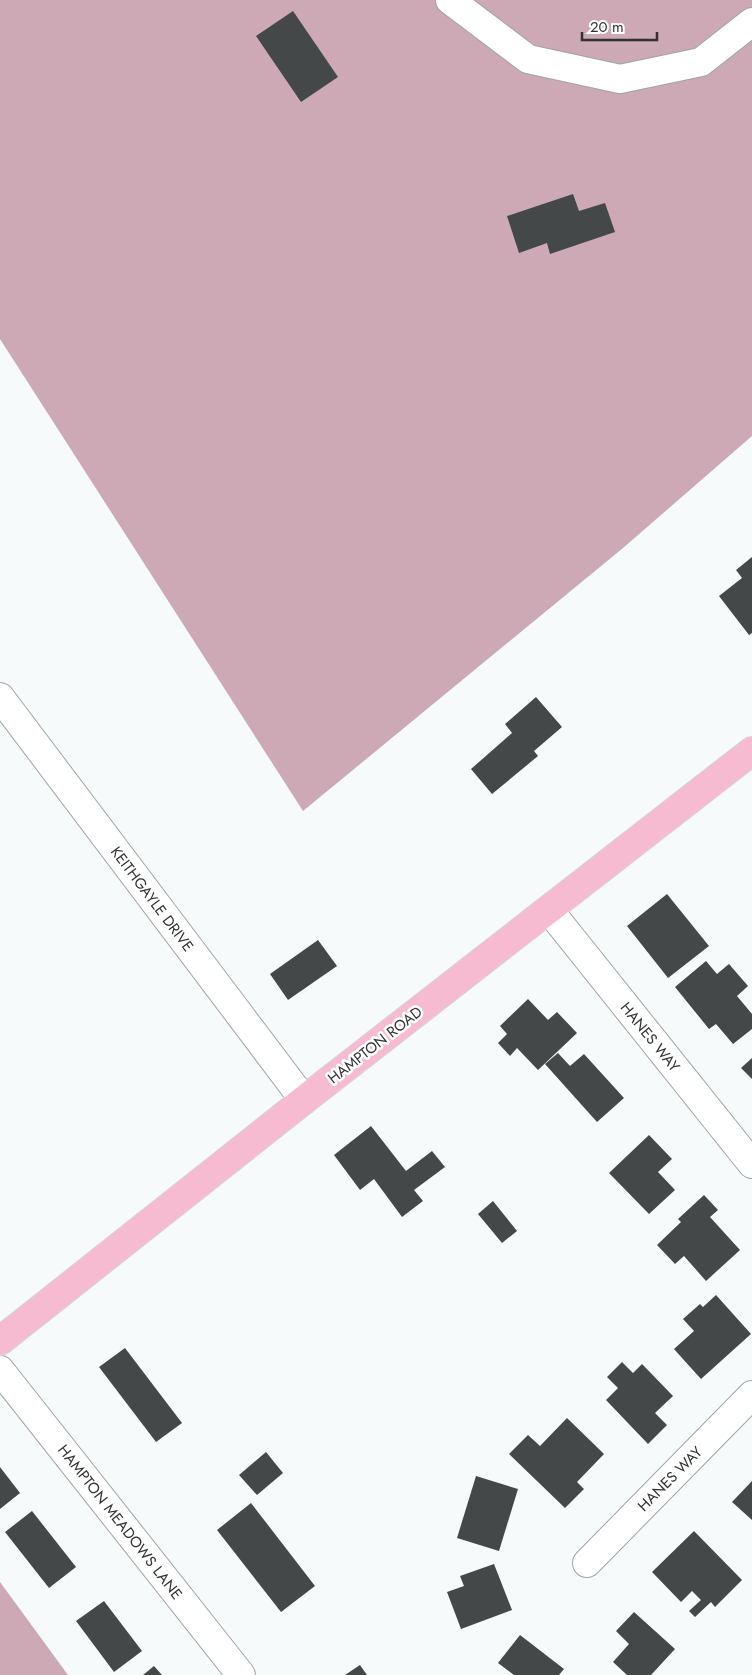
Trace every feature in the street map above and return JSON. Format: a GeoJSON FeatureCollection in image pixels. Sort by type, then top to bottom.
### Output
{"type":"FeatureCollection","features":[{"type":"Feature","properties":{"kind":"main road","name":"HAMPTON ROAD"},"geometry":{"type":"LineString","coordinates":[[0,1342],[304,1100],[752,750]]}},
{"type":"Feature","properties":{"kind":"street"},"geometry":{"type":"LineString","coordinates":[[450,0],[528,59],[620,79],[701,62],[752,22]]}},
{"type":"Feature","properties":{"kind":"street","name":"KEITHGAYLE DRIVE"},"geometry":{"type":"LineString","coordinates":[[0,697],[304,1100]]}},
{"type":"Feature","properties":{"kind":"street","name":"HANES WAY"},"geometry":{"type":"LineString","coordinates":[[549,910],[752,1164]]}},
{"type":"Feature","properties":{"kind":"street","name":"HAMPTON MEADOWS LANE"},"geometry":{"type":"LineString","coordinates":[[0,1370],[241,1675]]}},
{"type":"Feature","properties":{"kind":"street","name":"HANES WAY"},"geometry":{"type":"LineString","coordinates":[[587,1563],[752,1395]]}},
{"type":"Feature","properties":{"kind":"shaded area"},"geometry":{"type":"Polygon","coordinates":[[[0,0],[752,0],[752,436],[623,548],[303,811],[0,339],[0,0]]]}},
{"type":"Feature","properties":{"kind":"shaded area"},"geometry":{"type":"Polygon","coordinates":[[[0,1582],[68,1675],[0,1675],[0,1582]]]}},
{"type":"Feature","properties":{"kind":"building"},"geometry":{"type":"Polygon","coordinates":[[[293,11],[338,77],[301,102],[256,36],[293,11]]]}},
{"type":"Feature","properties":{"kind":"building"},"geometry":{"type":"Polygon","coordinates":[[[573,194],[579,211],[605,203],[615,232],[550,254],[547,243],[519,253],[507,216],[573,194]]]}},
{"type":"Feature","properties":{"kind":"building"},"geometry":{"type":"Polygon","coordinates":[[[752,557],[752,633],[749,635],[719,596],[742,578],[736,570],[752,557]]]}},
{"type":"Feature","properties":{"kind":"building"},"geometry":{"type":"Polygon","coordinates":[[[536,697],[562,727],[534,751],[538,756],[492,794],[471,769],[512,733],[505,724],[536,697]]]}},
{"type":"Feature","properties":{"kind":"building"},"geometry":{"type":"Polygon","coordinates":[[[667,894],[709,946],[668,978],[627,926],[667,894]]]}},
{"type":"Feature","properties":{"kind":"building"},"geometry":{"type":"Polygon","coordinates":[[[318,940],[337,966],[288,1000],[270,974],[318,940]]]}},
{"type":"Feature","properties":{"kind":"building"},"geometry":{"type":"Polygon","coordinates":[[[706,961],[717,974],[729,964],[748,986],[737,996],[752,1014],[752,1029],[733,1044],[716,1024],[709,1029],[675,987],[706,961]]]}},
{"type":"Feature","properties":{"kind":"building"},"geometry":{"type":"Polygon","coordinates":[[[528,999],[548,1020],[557,1012],[577,1033],[538,1070],[517,1048],[510,1056],[498,1043],[507,1034],[500,1026],[528,999]]]}},
{"type":"Feature","properties":{"kind":"building"},"geometry":{"type":"Polygon","coordinates":[[[558,1053],[570,1066],[584,1054],[624,1098],[597,1122],[545,1064],[558,1053]]]}},
{"type":"Feature","properties":{"kind":"building"},"geometry":{"type":"Polygon","coordinates":[[[752,1058],[752,1079],[741,1068],[752,1058]]]}},
{"type":"Feature","properties":{"kind":"building"},"geometry":{"type":"Polygon","coordinates":[[[371,1126],[406,1171],[432,1151],[445,1167],[414,1190],[423,1201],[402,1217],[374,1179],[360,1190],[334,1155],[371,1126]]]}},
{"type":"Feature","properties":{"kind":"building"},"geometry":{"type":"Polygon","coordinates":[[[649,1135],[672,1159],[658,1172],[675,1190],[649,1214],[609,1173],[649,1135]]]}},
{"type":"Feature","properties":{"kind":"building"},"geometry":{"type":"Polygon","coordinates":[[[704,1195],[718,1210],[710,1217],[740,1250],[706,1281],[684,1256],[675,1264],[657,1245],[681,1222],[678,1219],[704,1195]]]}},
{"type":"Feature","properties":{"kind":"building"},"geometry":{"type":"Polygon","coordinates":[[[493,1201],[517,1231],[502,1243],[478,1214],[493,1201]]]}},
{"type":"Feature","properties":{"kind":"building"},"geometry":{"type":"Polygon","coordinates":[[[716,1295],[751,1334],[701,1379],[674,1349],[694,1331],[683,1319],[700,1304],[703,1307],[716,1295]]]}},
{"type":"Feature","properties":{"kind":"building"},"geometry":{"type":"Polygon","coordinates":[[[125,1348],[182,1423],[156,1442],[99,1367],[125,1348]]]}},
{"type":"Feature","properties":{"kind":"building"},"geometry":{"type":"Polygon","coordinates":[[[622,1362],[633,1373],[642,1364],[673,1396],[655,1413],[667,1425],[648,1444],[606,1400],[618,1388],[607,1377],[622,1362]]]}},
{"type":"Feature","properties":{"kind":"building"},"geometry":{"type":"Polygon","coordinates":[[[567,1418],[604,1454],[577,1482],[584,1489],[565,1508],[509,1454],[528,1435],[540,1446],[567,1418]]]}},
{"type":"Feature","properties":{"kind":"building"},"geometry":{"type":"Polygon","coordinates":[[[266,1452],[283,1473],[257,1495],[239,1475],[266,1452]]]}},
{"type":"Feature","properties":{"kind":"building"},"geometry":{"type":"Polygon","coordinates":[[[0,1467],[20,1493],[0,1509],[0,1467]]]}},
{"type":"Feature","properties":{"kind":"building"},"geometry":{"type":"Polygon","coordinates":[[[476,1476],[518,1489],[499,1551],[457,1538],[476,1476]]]}},
{"type":"Feature","properties":{"kind":"building"},"geometry":{"type":"Polygon","coordinates":[[[752,1481],[752,1520],[732,1502],[752,1481]]]}},
{"type":"Feature","properties":{"kind":"building"},"geometry":{"type":"Polygon","coordinates":[[[251,1503],[315,1586],[281,1612],[217,1530],[251,1503]]]}},
{"type":"Feature","properties":{"kind":"building"},"geometry":{"type":"Polygon","coordinates":[[[32,1511],[76,1567],[49,1588],[5,1532],[32,1511]]]}},
{"type":"Feature","properties":{"kind":"building"},"geometry":{"type":"Polygon","coordinates":[[[694,1531],[742,1580],[715,1607],[711,1602],[695,1617],[689,1611],[701,1600],[692,1591],[681,1602],[652,1572],[694,1531]]]}},
{"type":"Feature","properties":{"kind":"building"},"geometry":{"type":"Polygon","coordinates":[[[494,1564],[512,1610],[461,1629],[447,1592],[464,1586],[460,1576],[494,1564]]]}},
{"type":"Feature","properties":{"kind":"building"},"geometry":{"type":"Polygon","coordinates":[[[104,1601],[142,1651],[114,1672],[76,1621],[104,1601]]]}},
{"type":"Feature","properties":{"kind":"building"},"geometry":{"type":"Polygon","coordinates":[[[634,1612],[675,1649],[651,1675],[627,1675],[613,1662],[629,1644],[616,1631],[634,1612]]]}},
{"type":"Feature","properties":{"kind":"building"},"geometry":{"type":"Polygon","coordinates":[[[520,1635],[564,1669],[559,1675],[514,1675],[498,1663],[520,1635]]]}},
{"type":"Feature","properties":{"kind":"building"},"geometry":{"type":"Polygon","coordinates":[[[360,1665],[367,1675],[345,1675],[360,1665]]]}},
{"type":"Feature","properties":{"kind":"building"},"geometry":{"type":"Polygon","coordinates":[[[154,1666],[162,1675],[143,1675],[154,1666]]]}}]}
